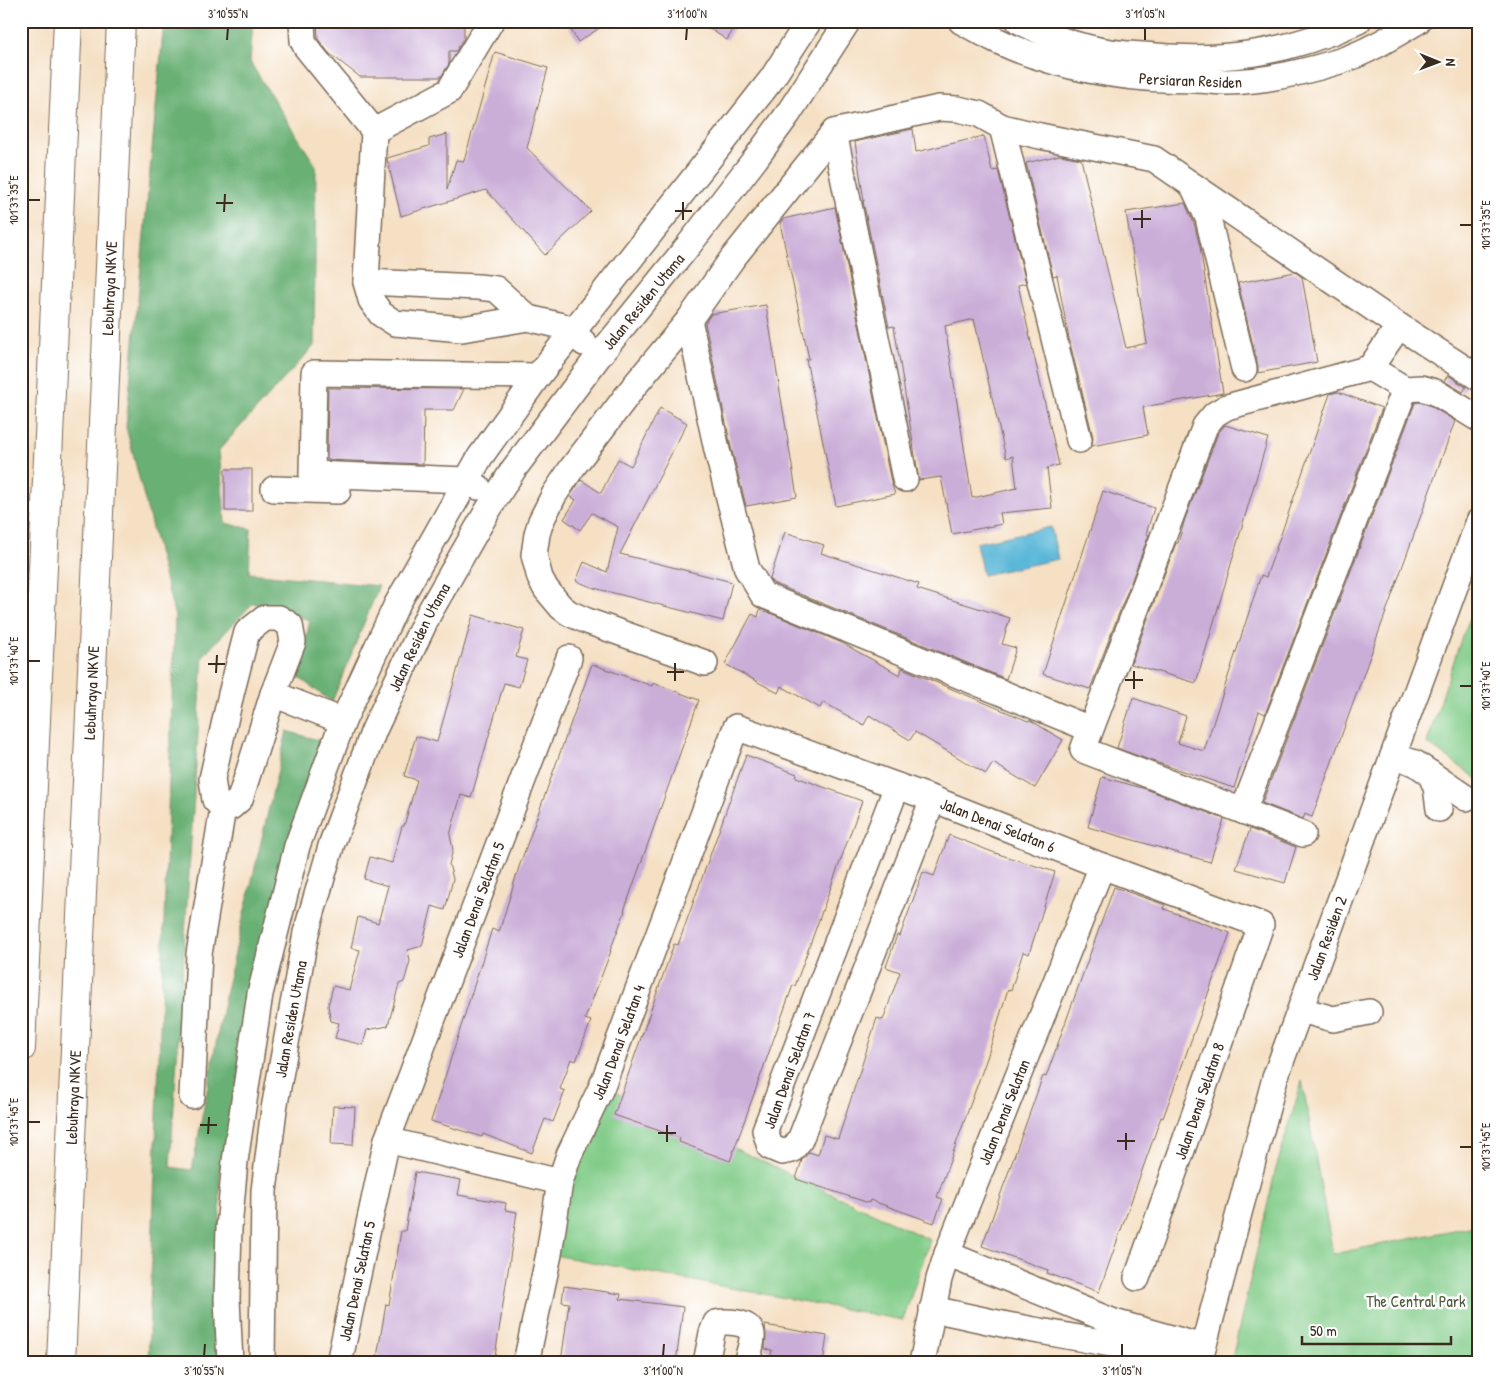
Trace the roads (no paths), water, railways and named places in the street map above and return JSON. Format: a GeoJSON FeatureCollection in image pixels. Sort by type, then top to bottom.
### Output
{"type":"FeatureCollection","features":[{"type":"Feature","properties":{"kind":"highway"},"geometry":{"type":"LineString","coordinates":[[21,1048],[68,21]]}},
{"type":"Feature","properties":{"kind":"highway","name":"Lebuhraya NKVE"},"geometry":{"type":"LineString","coordinates":[[61,1363],[121,21]]}},
{"type":"Feature","properties":{"kind":"street"},"geometry":{"type":"LineString","coordinates":[[302,21],[303,41],[306,47],[374,131],[366,282],[372,300],[381,314],[395,323],[462,329],[528,318],[562,326],[573,332],[598,357]]}},
{"type":"Feature","properties":{"kind":"street"},"geometry":{"type":"LineString","coordinates":[[374,131],[449,90],[491,21]]}},
{"type":"Feature","properties":{"kind":"street","name":"Jalan Residen Utama"},"geometry":{"type":"LineString","coordinates":[[230,1363],[227,1299],[229,1228],[235,1161],[260,994],[296,846],[343,721],[396,606],[480,457],[538,376],[771,80],[809,21]]}},
{"type":"Feature","properties":{"kind":"street","name":"Persiaran Residen"},"geometry":{"type":"LineString","coordinates":[[961,21],[999,42],[1073,67],[1114,76],[1160,80],[1229,82],[1295,73],[1341,61],[1380,44],[1418,21]]}},
{"type":"Feature","properties":{"kind":"street","name":"Persiaran Residen"},"geometry":{"type":"LineString","coordinates":[[1018,21],[1058,39],[1086,48],[1152,56],[1200,59],[1250,55],[1298,45],[1328,35],[1358,21]]}},
{"type":"Feature","properties":{"kind":"street","name":"Jalan Residen Utama"},"geometry":{"type":"LineString","coordinates":[[262,1363],[264,1191],[274,1109],[308,926],[349,792],[374,730],[429,613],[496,498],[535,439],[756,158],[848,24]]}},
{"type":"Feature","properties":{"kind":"street"},"geometry":{"type":"LineString","coordinates":[[705,663],[587,621],[569,613],[557,604],[540,578],[534,555],[536,534],[554,495],[572,468],[635,385],[689,320],[732,259],[834,132],[939,108],[958,109],[979,114],[1002,127],[1154,159],[1399,326],[1479,378]]}},
{"type":"Feature","properties":{"kind":"street"},"geometry":{"type":"LineString","coordinates":[[1002,127],[1079,440]]}},
{"type":"Feature","properties":{"kind":"street"},"geometry":{"type":"LineString","coordinates":[[834,132],[905,479]]}},
{"type":"Feature","properties":{"kind":"street"},"geometry":{"type":"LineString","coordinates":[[1192,184],[1208,218],[1244,369]]}},
{"type":"Feature","properties":{"kind":"street"},"geometry":{"type":"LineString","coordinates":[[366,282],[496,289],[528,318]]}},
{"type":"Feature","properties":{"kind":"street"},"geometry":{"type":"LineString","coordinates":[[689,320],[717,450],[747,569],[763,595],[1090,729]]}},
{"type":"Feature","properties":{"kind":"street"},"geometry":{"type":"LineString","coordinates":[[1303,834],[1083,750],[1205,426],[1210,419],[1227,407],[1370,368],[1399,326]]}},
{"type":"Feature","properties":{"kind":"street"},"geometry":{"type":"LineString","coordinates":[[1370,368],[1405,389],[1428,389],[1479,419]]}},
{"type":"Feature","properties":{"kind":"street"},"geometry":{"type":"LineString","coordinates":[[496,498],[462,488],[312,474],[314,373],[538,376]]}},
{"type":"Feature","properties":{"kind":"street"},"geometry":{"type":"LineString","coordinates":[[1243,811],[1405,389]]}},
{"type":"Feature","properties":{"kind":"street"},"geometry":{"type":"LineString","coordinates":[[274,489],[462,488]]}},
{"type":"Feature","properties":{"kind":"street","name":"Jalan Residen 2"},"geometry":{"type":"LineString","coordinates":[[1198,1358],[1275,1078],[1479,521]]}},
{"type":"Feature","properties":{"kind":"street"},"geometry":{"type":"LineString","coordinates":[[265,618],[279,618],[290,625],[293,642],[273,694],[240,799],[231,807],[222,808],[215,800],[212,779],[247,632],[265,618]]}},
{"type":"Feature","properties":{"kind":"street","name":"Jalan Denai Selatan 5"},"geometry":{"type":"LineString","coordinates":[[339,1363],[386,1140],[569,658]]}},
{"type":"Feature","properties":{"kind":"street"},"geometry":{"type":"LineString","coordinates":[[273,694],[343,721]]}},
{"type":"Feature","properties":{"kind":"street","name":"Jalan Denai Selatan 6"},"geometry":{"type":"LineString","coordinates":[[736,727],[933,799],[1102,866],[1261,925]]}},
{"type":"Feature","properties":{"kind":"street","name":"Jalan Denai Selatan 4"},"geometry":{"type":"LineString","coordinates":[[526,1363],[549,1254],[560,1182],[569,1155],[602,1086],[736,727]]}},
{"type":"Feature","properties":{"kind":"street"},"geometry":{"type":"LineString","coordinates":[[1393,756],[1415,763],[1466,798]]}},
{"type":"Feature","properties":{"kind":"street"},"geometry":{"type":"LineString","coordinates":[[1430,773],[1436,787],[1439,810]]}},
{"type":"Feature","properties":{"kind":"street","name":"Jalan Denai Selatan 7"},"geometry":{"type":"LineString","coordinates":[[898,786],[765,1130],[770,1148],[782,1152],[792,1150],[800,1140],[933,799]]}},
{"type":"Feature","properties":{"kind":"street"},"geometry":{"type":"LineString","coordinates":[[192,1096],[199,954],[222,808]]}},
{"type":"Feature","properties":{"kind":"street","name":"Jalan Denai Selatan"},"geometry":{"type":"LineString","coordinates":[[922,1363],[939,1279],[948,1254],[1102,866]]}},
{"type":"Feature","properties":{"kind":"street","name":"Jalan Denai Selatan 8"},"geometry":{"type":"LineString","coordinates":[[1137,1278],[1261,925]]}},
{"type":"Feature","properties":{"kind":"street"},"geometry":{"type":"LineString","coordinates":[[1301,1010],[1334,1019],[1369,1012]]}},
{"type":"Feature","properties":{"kind":"street"},"geometry":{"type":"LineString","coordinates":[[386,1140],[560,1182]]}},
{"type":"Feature","properties":{"kind":"street"},"geometry":{"type":"LineString","coordinates":[[948,1254],[1099,1317],[1132,1328],[1198,1358]]}},
{"type":"Feature","properties":{"kind":"street"},"geometry":{"type":"LineString","coordinates":[[932,1309],[1151,1352],[1198,1358]]}},
{"type":"Feature","properties":{"kind":"street"},"geometry":{"type":"LineString","coordinates":[[706,1363],[716,1323],[726,1321],[750,1329],[752,1334],[746,1363]]}},
{"type":"Feature","properties":{"kind":"water"},"geometry":{"type":"Polygon","coordinates":[[[1051,527],[1058,559],[983,575],[976,543],[1051,527]]]}},
{"type":"Feature","properties":{"kind":"water"},"geometry":{"type":"Polygon","coordinates":[[[1479,1332],[1479,1363],[1470,1363],[1474,1342],[1479,1332]]]}},
{"type":"Feature","properties":{"kind":"park label","name":"The Central Park"},"geometry":{"type":"Point","coordinates":[1416,1301]}}]}
